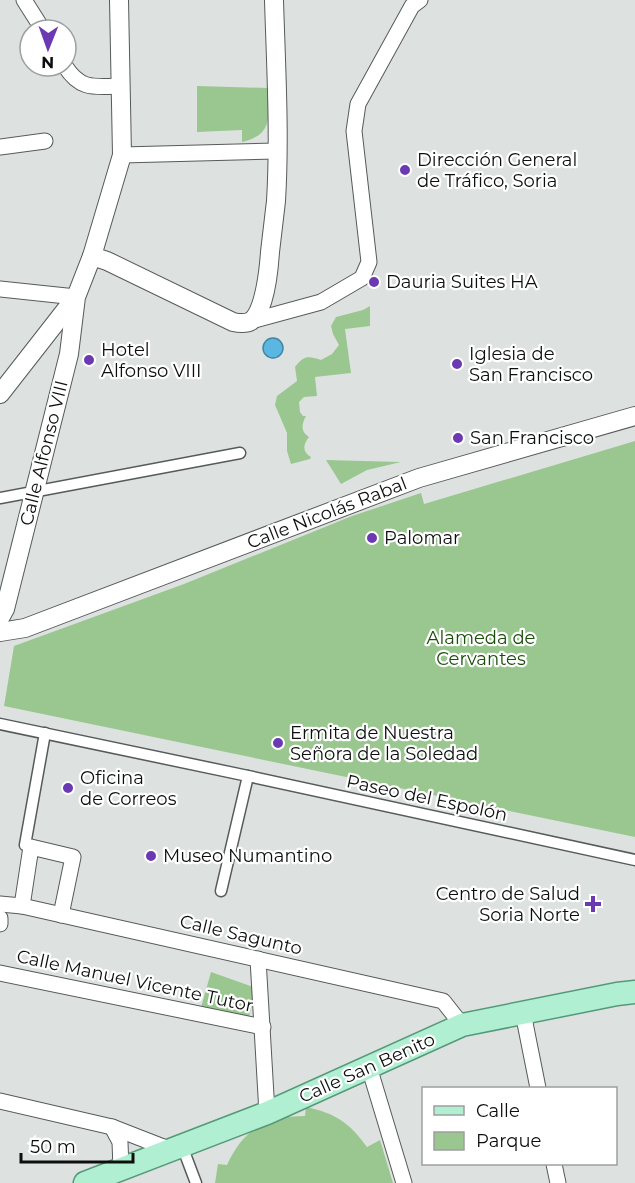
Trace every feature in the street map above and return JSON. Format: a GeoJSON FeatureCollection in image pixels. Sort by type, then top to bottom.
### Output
{"type":"FeatureCollection","features":[{"type":"Feature","properties":{"kind":"main road","name":"Calle San Benito"},"geometry":{"type":"LineString","coordinates":[[85,1183],[112,1175],[267,1113],[462,1025],[635,992]]}},
{"type":"Feature","properties":{"kind":"street"},"geometry":{"type":"LineString","coordinates":[[24,0],[35,18]]}},
{"type":"Feature","properties":{"kind":"street"},"geometry":{"type":"LineString","coordinates":[[0,394],[76,297],[92,256],[122,155],[119,0]]}},
{"type":"Feature","properties":{"kind":"street"},"geometry":{"type":"LineString","coordinates":[[251,321],[261,304],[268,274],[276,202],[274,0]]}},
{"type":"Feature","properties":{"kind":"street"},"geometry":{"type":"LineString","coordinates":[[92,256],[107,261],[233,322],[243,323],[321,302],[362,279],[369,262],[354,131],[358,104],[412,6],[420,0]]}},
{"type":"Feature","properties":{"kind":"street"},"geometry":{"type":"LineString","coordinates":[[74,78],[90,87],[120,86]]}},
{"type":"Feature","properties":{"kind":"street"},"geometry":{"type":"LineString","coordinates":[[0,147],[45,141]]}},
{"type":"Feature","properties":{"kind":"street"},"geometry":{"type":"LineString","coordinates":[[122,155],[277,150]]}},
{"type":"Feature","properties":{"kind":"street"},"geometry":{"type":"LineString","coordinates":[[0,289],[76,297]]}},
{"type":"Feature","properties":{"kind":"street","name":"Calle Alfonso VIII"},"geometry":{"type":"LineString","coordinates":[[25,628],[2,614],[69,354],[76,297]]}},
{"type":"Feature","properties":{"kind":"street","name":"Calle Nicolás Rabal"},"geometry":{"type":"LineString","coordinates":[[0,632],[25,628],[419,478],[635,416]]}},
{"type":"Feature","properties":{"kind":"street"},"geometry":{"type":"LineString","coordinates":[[0,498],[240,453]]}},
{"type":"Feature","properties":{"kind":"street","name":"Paseo del Espolón"},"geometry":{"type":"LineString","coordinates":[[0,723],[635,860]]}},
{"type":"Feature","properties":{"kind":"street"},"geometry":{"type":"LineString","coordinates":[[45,733],[25,844],[73,857],[61,915]]}},
{"type":"Feature","properties":{"kind":"street"},"geometry":{"type":"LineString","coordinates":[[221,891],[248,776]]}},
{"type":"Feature","properties":{"kind":"street"},"geometry":{"type":"LineString","coordinates":[[22,906],[31,847]]}},
{"type":"Feature","properties":{"kind":"street","name":"Calle Sagunto"},"geometry":{"type":"LineString","coordinates":[[0,904],[22,906],[444,1001],[462,1025]]}},
{"type":"Feature","properties":{"kind":"street"},"geometry":{"type":"LineString","coordinates":[[0,918],[0,924]]}},
{"type":"Feature","properties":{"kind":"street"},"geometry":{"type":"LineString","coordinates":[[258,959],[267,1113]]}},
{"type":"Feature","properties":{"kind":"street","name":"Calle Manuel Vicente Tutor"},"geometry":{"type":"LineString","coordinates":[[0,973],[263,1028]]}},
{"type":"Feature","properties":{"kind":"street"},"geometry":{"type":"LineString","coordinates":[[522,1013],[538,1087]]}},
{"type":"Feature","properties":{"kind":"street"},"geometry":{"type":"LineString","coordinates":[[369,1067],[404,1183]]}},
{"type":"Feature","properties":{"kind":"street"},"geometry":{"type":"LineString","coordinates":[[0,1101],[112,1127],[176,1148],[196,1183]]}},
{"type":"Feature","properties":{"kind":"street"},"geometry":{"type":"LineString","coordinates":[[112,1127],[120,1143],[112,1175]]}},
{"type":"Feature","properties":{"kind":"street"},"geometry":{"type":"LineString","coordinates":[[554,1165],[558,1183]]}},
{"type":"Feature","properties":{"kind":"green space"},"geometry":{"type":"Polygon","coordinates":[[[197,86],[268,88],[268,115],[265,129],[253,138],[242,142],[242,130],[197,132],[197,86]]]}},
{"type":"Feature","properties":{"kind":"green space"},"geometry":{"type":"Polygon","coordinates":[[[370,306],[370,326],[345,329],[351,373],[315,377],[317,396],[304,397],[299,402],[300,412],[306,416],[303,431],[309,437],[305,450],[311,457],[291,464],[287,451],[287,433],[275,405],[277,396],[297,381],[295,367],[301,360],[309,357],[321,360],[332,354],[339,345],[331,326],[336,317],[370,306]]]}},
{"type":"Feature","properties":{"kind":"green space","name":"Alameda de Cervantes"},"geometry":{"type":"Polygon","coordinates":[[[635,441],[635,837],[4,706],[14,646],[184,584],[352,516],[421,493],[424,504],[635,441]]]}},
{"type":"Feature","properties":{"kind":"green space"},"geometry":{"type":"Polygon","coordinates":[[[326,460],[401,462],[367,470],[341,484],[326,460]]]}},
{"type":"Feature","properties":{"kind":"green space"},"geometry":{"type":"Polygon","coordinates":[[[211,972],[256,988],[248,1021],[200,1011],[211,972]]]}},
{"type":"Feature","properties":{"kind":"green space"},"geometry":{"type":"Polygon","coordinates":[[[306,1107],[325,1112],[341,1120],[367,1147],[380,1140],[393,1183],[215,1183],[218,1164],[227,1165],[248,1134],[267,1122],[305,1116],[306,1107]]]}},
{"type":"Feature","properties":{"kind":"water"},"geometry":{"type":"Polygon","coordinates":[[[273,338],[280,341],[283,348],[280,355],[273,358],[266,355],[263,348],[266,341],[273,338]]]}},
{"type":"Feature","properties":{"kind":"place","name":"Dirección General de Tráfico, Soria"},"geometry":{"type":"Point","coordinates":[405,170]}},
{"type":"Feature","properties":{"kind":"place","name":"Dauria Suites HA"},"geometry":{"type":"Point","coordinates":[374,282]}},
{"type":"Feature","properties":{"kind":"place","name":"Hotel Alfonso VIII"},"geometry":{"type":"Point","coordinates":[89,360]}},
{"type":"Feature","properties":{"kind":"place","name":"Iglesia de San Francisco"},"geometry":{"type":"Point","coordinates":[457,364]}},
{"type":"Feature","properties":{"kind":"place","name":"San Francisco"},"geometry":{"type":"Point","coordinates":[458,438]}},
{"type":"Feature","properties":{"kind":"place","name":"Palomar"},"geometry":{"type":"Point","coordinates":[372,538]}},
{"type":"Feature","properties":{"kind":"place","name":"Ermita de Nuestra Señora de la Soledad"},"geometry":{"type":"Point","coordinates":[278,743]}},
{"type":"Feature","properties":{"kind":"place","name":"Oficina de Correos"},"geometry":{"type":"Point","coordinates":[68,788]}},
{"type":"Feature","properties":{"kind":"place","name":"Museo Numantino"},"geometry":{"type":"Point","coordinates":[151,856]}},
{"type":"Feature","properties":{"kind":"place","name":"Centro de Salud Soria Norte"},"geometry":{"type":"Point","coordinates":[593,904]}}]}
